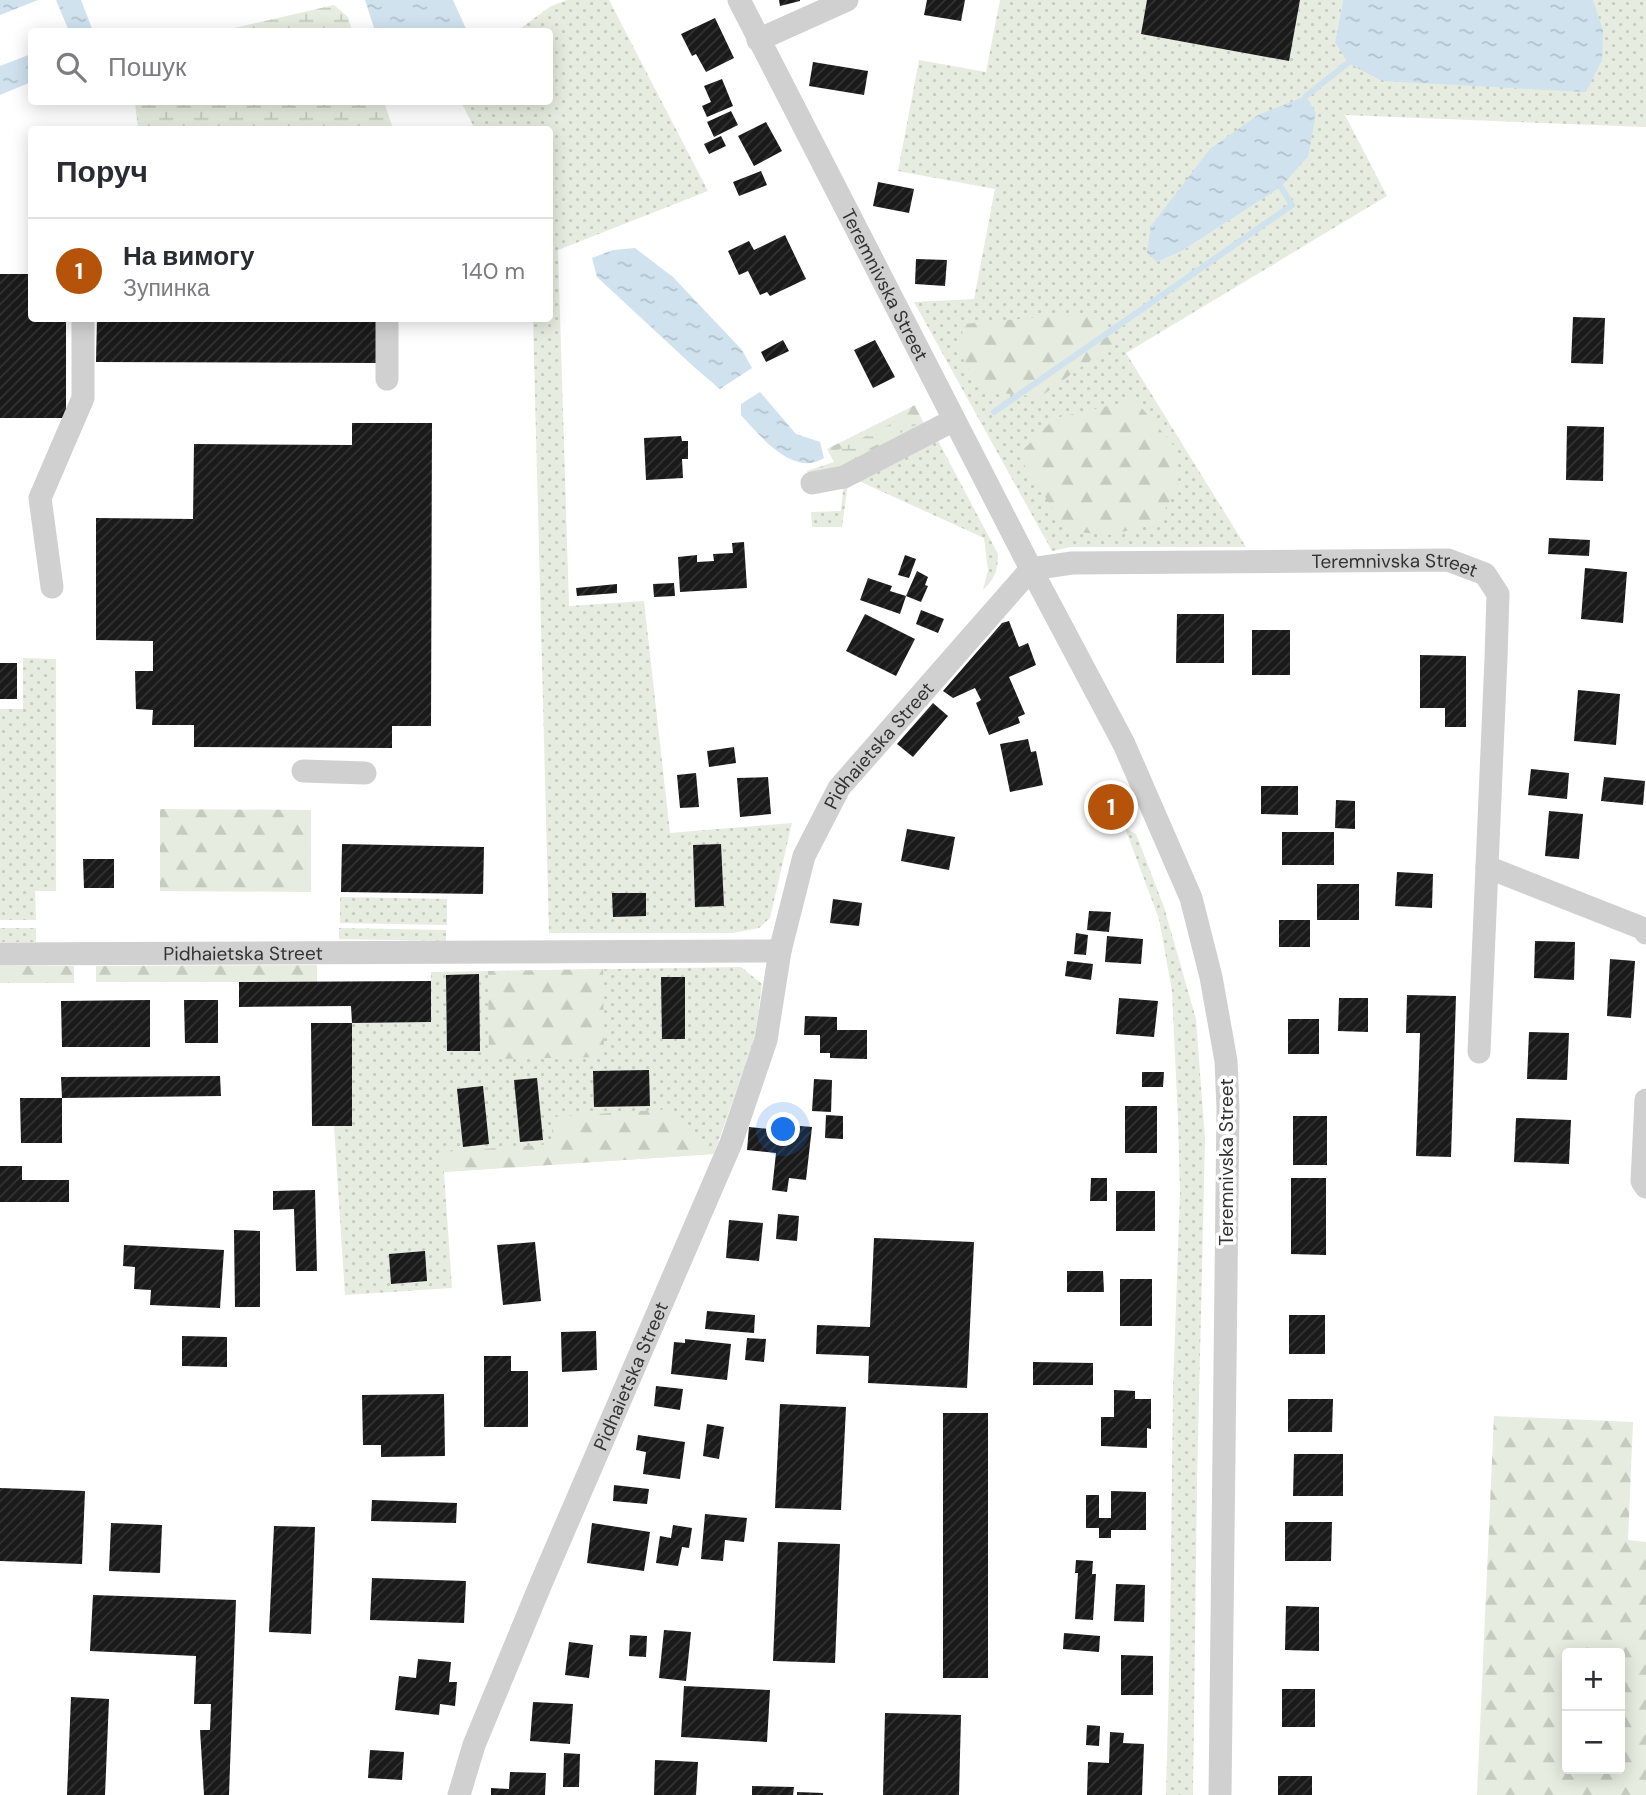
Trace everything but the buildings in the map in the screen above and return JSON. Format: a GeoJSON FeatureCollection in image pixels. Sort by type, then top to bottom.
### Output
{"type":"FeatureCollection","features":[{"type":"Feature","properties":{"kind":"street","name":"Teremnivska Street"},"geometry":{"type":"LineString","coordinates":[[739,0],[1031,569],[1124,744],[1191,898],[1211,976],[1226,1061],[1228,1108],[1220,1795]]}},
{"type":"Feature","properties":{"kind":"street"},"geometry":{"type":"LineString","coordinates":[[758,40],[847,0]]}},
{"type":"Feature","properties":{"kind":"street"},"geometry":{"type":"LineString","coordinates":[[52,587],[40,498],[83,398],[83,322]]}},
{"type":"Feature","properties":{"kind":"street"},"geometry":{"type":"LineString","coordinates":[[387,322],[387,379]]}},
{"type":"Feature","properties":{"kind":"street"},"geometry":{"type":"LineString","coordinates":[[812,483],[844,477],[954,420]]}},
{"type":"Feature","properties":{"kind":"street","name":"Teremnivska Street"},"geometry":{"type":"LineString","coordinates":[[1031,569],[1072,563],[1448,560],[1485,573],[1498,594],[1479,1052]]}},
{"type":"Feature","properties":{"kind":"street","name":"Pidhaietska Street"},"geometry":{"type":"LineString","coordinates":[[459,1795],[474,1745],[542,1581],[731,1143],[766,1040],[780,951],[804,856],[839,788],[1031,569]]}},
{"type":"Feature","properties":{"kind":"street"},"geometry":{"type":"LineString","coordinates":[[303,771],[365,773]]}},
{"type":"Feature","properties":{"kind":"street"},"geometry":{"type":"LineString","coordinates":[[1487,867],[1642,928],[1646,933]]}},
{"type":"Feature","properties":{"kind":"street","name":"Pidhaietska Street"},"geometry":{"type":"LineString","coordinates":[[0,954],[780,951]]}},
{"type":"Feature","properties":{"kind":"street"},"geometry":{"type":"LineString","coordinates":[[1646,1100],[1642,1181],[1646,1187]]}},
{"type":"Feature","properties":{"kind":"green space"},"geometry":{"type":"Polygon","coordinates":[[[567,0],[609,0],[708,191],[558,250],[569,606],[644,601],[670,833],[792,823],[770,918],[759,928],[733,933],[549,933],[533,322],[553,322],[553,126],[473,126],[463,105],[553,105],[553,28],[521,28],[551,6],[567,0]]]}},
{"type":"Feature","properties":{"kind":"green space"},"geometry":{"type":"Polygon","coordinates":[[[1000,0],[1147,0],[1141,34],[1288,61],[1300,0],[1343,0],[1335,42],[1594,3],[1593,0],[1646,0],[1646,127],[1345,115],[1387,196],[1126,353],[1246,547],[1071,547],[1052,551],[914,302],[974,299],[995,189],[898,171],[919,60],[986,72],[1000,0]],[[1308,157],[1157,262],[1182,251],[1281,187],[1308,157]]]}},
{"type":"Feature","properties":{"kind":"green space"},"geometry":{"type":"Polygon","coordinates":[[[334,5],[348,17],[351,28],[234,28],[334,5]]]}},
{"type":"Feature","properties":{"kind":"green space"},"geometry":{"type":"Polygon","coordinates":[[[135,105],[385,105],[392,126],[138,126],[135,105]]]}},
{"type":"Feature","properties":{"kind":"green space"},"geometry":{"type":"Polygon","coordinates":[[[1092,312],[1114,343],[1040,397],[980,391],[959,350],[964,324],[1092,312]]]}},
{"type":"Feature","properties":{"kind":"green space"},"geometry":{"type":"Polygon","coordinates":[[[1135,400],[1174,446],[1178,488],[1156,524],[1109,535],[1067,531],[1018,455],[1055,418],[1135,400]]]}},
{"type":"Feature","properties":{"kind":"green space"},"geometry":{"type":"Polygon","coordinates":[[[915,405],[926,428],[847,469],[808,477],[807,471],[834,462],[827,449],[915,405]]]}},
{"type":"Feature","properties":{"kind":"green space"},"geometry":{"type":"Polygon","coordinates":[[[911,414],[916,425],[841,463],[836,451],[911,414]]]}},
{"type":"Feature","properties":{"kind":"green space"},"geometry":{"type":"Polygon","coordinates":[[[935,435],[998,554],[995,574],[983,590],[988,570],[984,538],[859,481],[848,484],[842,527],[812,527],[811,512],[841,511],[844,481],[935,435]]]}},
{"type":"Feature","properties":{"kind":"green space"},"geometry":{"type":"Polygon","coordinates":[[[23,658],[56,659],[56,891],[35,891],[36,920],[0,920],[0,709],[23,709],[23,658]]]}},
{"type":"Feature","properties":{"kind":"green space"},"geometry":{"type":"Polygon","coordinates":[[[160,809],[311,810],[311,892],[160,891],[160,809]]]}},
{"type":"Feature","properties":{"kind":"green space"},"geometry":{"type":"Polygon","coordinates":[[[1125,828],[1136,834],[1164,907],[1196,1019],[1205,1140],[1193,1795],[1166,1795],[1173,1389],[1180,1194],[1172,991],[1159,919],[1125,828]]]}},
{"type":"Feature","properties":{"kind":"green space"},"geometry":{"type":"Polygon","coordinates":[[[340,897],[447,899],[447,925],[340,923],[340,897]]]}},
{"type":"Feature","properties":{"kind":"green space"},"geometry":{"type":"Polygon","coordinates":[[[0,928],[36,928],[36,942],[0,942],[0,928]]]}},
{"type":"Feature","properties":{"kind":"green space"},"geometry":{"type":"Polygon","coordinates":[[[339,928],[446,930],[446,941],[339,939],[339,928]]]}},
{"type":"Feature","properties":{"kind":"green space"},"geometry":{"type":"Polygon","coordinates":[[[317,965],[317,982],[96,982],[96,966],[317,965]]]}},
{"type":"Feature","properties":{"kind":"green space"},"geometry":{"type":"Polygon","coordinates":[[[0,966],[74,966],[74,983],[0,983],[0,966]]]}},
{"type":"Feature","properties":{"kind":"green space"},"geometry":{"type":"Polygon","coordinates":[[[741,967],[762,984],[755,1038],[714,1154],[444,1172],[452,1288],[345,1295],[334,1126],[352,1125],[352,1023],[431,1022],[431,972],[741,967]]]}},
{"type":"Feature","properties":{"kind":"green space"},"geometry":{"type":"Polygon","coordinates":[[[603,969],[604,1057],[489,1059],[488,971],[603,969]]]}},
{"type":"Feature","properties":{"kind":"green space"},"geometry":{"type":"Polygon","coordinates":[[[671,1109],[714,1154],[444,1172],[442,1152],[553,1144],[551,1117],[671,1109]]]}},
{"type":"Feature","properties":{"kind":"green space"},"geometry":{"type":"Polygon","coordinates":[[[1494,1416],[1633,1422],[1628,1540],[1646,1542],[1646,1795],[1477,1795],[1494,1416]]]}},
{"type":"Feature","properties":{"kind":"water"},"geometry":{"type":"Polygon","coordinates":[[[0,0],[38,0],[0,15],[0,0]]]}},
{"type":"Feature","properties":{"kind":"water"},"geometry":{"type":"Polygon","coordinates":[[[56,0],[81,0],[92,28],[68,28],[56,0]]]}},
{"type":"Feature","properties":{"kind":"water"},"geometry":{"type":"Polygon","coordinates":[[[365,0],[453,0],[466,28],[374,28],[365,0]]]}},
{"type":"Feature","properties":{"kind":"water"},"geometry":{"type":"Polygon","coordinates":[[[1343,0],[1593,0],[1603,30],[1602,60],[1586,92],[1382,81],[1348,63],[1335,42],[1343,0]]]}},
{"type":"Feature","properties":{"kind":"water"},"geometry":{"type":"Polygon","coordinates":[[[28,55],[28,83],[0,95],[0,66],[28,55]]]}},
{"type":"Feature","properties":{"kind":"water"},"geometry":{"type":"Polygon","coordinates":[[[1306,96],[1316,113],[1308,157],[1281,187],[1182,251],[1157,262],[1147,253],[1151,226],[1210,149],[1258,115],[1306,96]]]}},
{"type":"Feature","properties":{"kind":"water"},"geometry":{"type":"Polygon","coordinates":[[[635,248],[673,277],[742,350],[752,368],[720,389],[597,277],[592,258],[613,250],[635,248]]]}},
{"type":"Feature","properties":{"kind":"water"},"geometry":{"type":"Polygon","coordinates":[[[760,392],[796,434],[820,442],[824,458],[813,463],[801,463],[778,452],[757,433],[741,415],[741,404],[760,392]]]}},
{"type":"Feature","properties":{"kind":"waterway"},"geometry":{"type":"LineString","coordinates":[[1306,96],[1348,63]]}},
{"type":"Feature","properties":{"kind":"waterway"},"geometry":{"type":"LineString","coordinates":[[994,412],[1292,205],[1281,187]]}},
{"type":"Feature","properties":{"kind":"place","name":"На вимогу"},"geometry":{"type":"Point","coordinates":[1111,807]}}]}
